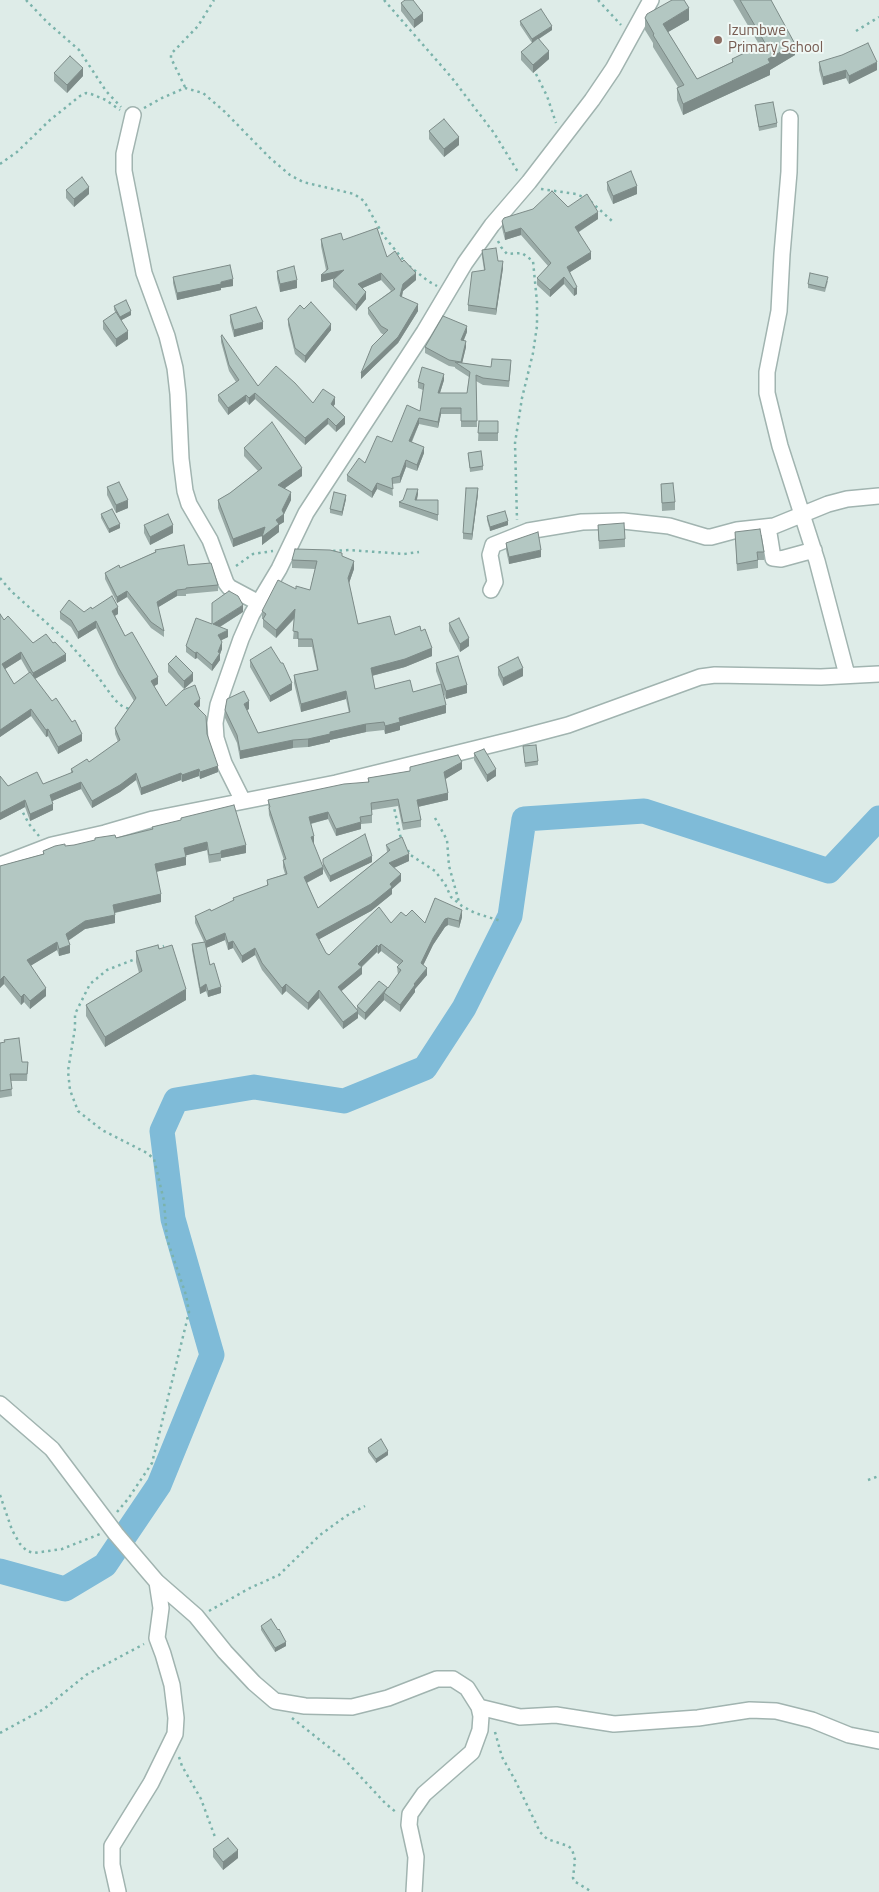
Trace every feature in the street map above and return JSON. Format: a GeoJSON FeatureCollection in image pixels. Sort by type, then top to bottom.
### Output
{"type":"FeatureCollection","features":[{"type":"Feature","properties":{"kind":"street"},"geometry":{"type":"LineString","coordinates":[[243,801],[224,763],[216,738],[215,723],[218,705],[241,639],[259,603],[279,569],[318,493],[382,398],[464,263],[592,100],[632,37],[651,0]]}},
{"type":"Feature","properties":{"kind":"street"},"geometry":{"type":"LineString","coordinates":[[133,115],[124,154],[124,171],[144,273],[167,336],[175,368],[182,478],[189,504],[210,540],[229,587],[259,603]]}},
{"type":"Feature","properties":{"kind":"street"},"geometry":{"type":"LineString","coordinates":[[790,118],[789,172],[779,311],[767,372],[767,393],[780,446],[814,550],[847,675]]}},
{"type":"Feature","properties":{"kind":"street"},"geometry":{"type":"LineString","coordinates":[[491,590],[495,582],[495,573],[490,555],[493,545],[517,534],[582,522],[623,521],[669,526],[706,537],[719,536],[727,532],[746,528],[768,527],[828,504],[847,499],[879,496]]}},
{"type":"Feature","properties":{"kind":"street"},"geometry":{"type":"LineString","coordinates":[[768,527],[773,558],[780,559],[814,550]]}},
{"type":"Feature","properties":{"kind":"street"},"geometry":{"type":"LineString","coordinates":[[0,865],[52,845],[105,833],[153,819],[336,783],[533,734],[616,709],[700,678],[715,675],[821,676],[879,674]]}},
{"type":"Feature","properties":{"kind":"street"},"geometry":{"type":"LineString","coordinates":[[0,1404],[52,1449],[112,1528],[157,1582],[196,1616],[231,1658],[259,1688],[275,1701],[306,1706],[352,1707],[388,1698],[428,1682],[446,1679],[453,1680],[467,1688],[480,1711],[480,1730],[472,1752],[424,1794],[410,1814],[409,1825],[416,1857],[414,1892]]}},
{"type":"Feature","properties":{"kind":"street"},"geometry":{"type":"LineString","coordinates":[[118,1892],[112,1865],[112,1846],[151,1783],[174,1734],[176,1718],[172,1685],[164,1654],[157,1638],[161,1608],[157,1582]]}},
{"type":"Feature","properties":{"kind":"street"},"geometry":{"type":"LineString","coordinates":[[480,1711],[520,1717],[556,1715],[614,1724],[698,1718],[750,1710],[776,1711],[812,1720],[849,1736],[879,1741]]}},
{"type":"Feature","properties":{"kind":"path"},"geometry":{"type":"LineString","coordinates":[[0,164],[17,152],[50,120],[80,96],[91,94],[106,100],[118,110],[124,110],[106,91],[79,50],[26,0]]}},
{"type":"Feature","properties":{"kind":"path"},"geometry":{"type":"LineString","coordinates":[[185,88],[171,58],[172,54],[198,26],[214,0]]}},
{"type":"Feature","properties":{"kind":"path"},"geometry":{"type":"LineString","coordinates":[[384,0],[452,78],[494,133],[526,185],[546,191],[576,194],[588,199],[612,221]]}},
{"type":"Feature","properties":{"kind":"path"},"geometry":{"type":"LineString","coordinates":[[598,0],[632,37]]}},
{"type":"Feature","properties":{"kind":"path"},"geometry":{"type":"LineString","coordinates":[[856,30],[879,17]]}},
{"type":"Feature","properties":{"kind":"path"},"geometry":{"type":"LineString","coordinates":[[536,74],[547,96],[559,142]]}},
{"type":"Feature","properties":{"kind":"path"},"geometry":{"type":"LineString","coordinates":[[133,115],[162,98],[185,88],[198,90],[212,100],[270,158],[290,175],[302,182],[354,194],[364,201],[383,235],[403,260],[428,281],[448,292]]}},
{"type":"Feature","properties":{"kind":"path"},"geometry":{"type":"LineString","coordinates":[[492,225],[504,252],[507,254],[526,254],[533,261],[537,302],[537,326],[533,354],[522,398],[515,443],[517,534]]}},
{"type":"Feature","properties":{"kind":"path"},"geometry":{"type":"LineString","coordinates":[[325,552],[349,550],[404,554],[419,552]]}},
{"type":"Feature","properties":{"kind":"path"},"geometry":{"type":"LineString","coordinates":[[224,577],[253,554],[267,551],[287,551]]}},
{"type":"Feature","properties":{"kind":"path"},"geometry":{"type":"LineString","coordinates":[[0,578],[11,591],[68,642],[119,704],[133,710]]}},
{"type":"Feature","properties":{"kind":"path"},"geometry":{"type":"LineString","coordinates":[[18,802],[34,831],[43,840],[52,845]]}},
{"type":"Feature","properties":{"kind":"path"},"geometry":{"type":"LineString","coordinates":[[393,802],[400,837],[404,843]]}},
{"type":"Feature","properties":{"kind":"path"},"geometry":{"type":"LineString","coordinates":[[436,818],[448,840],[448,866],[459,902]]}},
{"type":"Feature","properties":{"kind":"path"},"geometry":{"type":"LineString","coordinates":[[407,848],[409,854],[435,870],[451,897],[475,913],[501,921]]}},
{"type":"Feature","properties":{"kind":"path"},"geometry":{"type":"LineString","coordinates":[[151,952],[164,946]]}},
{"type":"Feature","properties":{"kind":"path"},"geometry":{"type":"LineString","coordinates":[[0,1495],[12,1530],[20,1544],[27,1551],[34,1553],[62,1549],[112,1528],[152,1462],[189,1312],[186,1295],[167,1239],[164,1202],[154,1159],[147,1153],[102,1130],[78,1111],[70,1090],[68,1071],[75,1028],[75,1014],[90,984],[107,970],[144,956]]}},
{"type":"Feature","properties":{"kind":"path"},"geometry":{"type":"LineString","coordinates":[[868,1480],[879,1476]]}},
{"type":"Feature","properties":{"kind":"path"},"geometry":{"type":"LineString","coordinates":[[196,1616],[279,1575],[320,1535],[346,1516],[365,1506]]}},
{"type":"Feature","properties":{"kind":"path"},"geometry":{"type":"LineString","coordinates":[[0,1733],[44,1709],[86,1675],[157,1638]]}},
{"type":"Feature","properties":{"kind":"path"},"geometry":{"type":"LineString","coordinates":[[275,1701],[300,1725],[344,1759],[385,1803],[409,1825]]}},
{"type":"Feature","properties":{"kind":"path"},"geometry":{"type":"LineString","coordinates":[[480,1711],[497,1736],[502,1757],[540,1832],[547,1839],[572,1849],[575,1860],[574,1881],[592,1892]]}},
{"type":"Feature","properties":{"kind":"path"},"geometry":{"type":"LineString","coordinates":[[174,1734],[182,1766],[201,1799],[215,1837]]}},
{"type":"Feature","properties":{"kind":"building"},"geometry":{"type":"Polygon","coordinates":[[[405,0],[413,0],[423,13],[414,20],[401,3],[405,0]]]}},
{"type":"Feature","properties":{"kind":"building"},"geometry":{"type":"Polygon","coordinates":[[[672,0],[684,0],[689,8],[663,24],[697,79],[733,62],[732,59],[765,43],[740,0],[771,0],[795,44],[768,59],[770,63],[683,104],[677,88],[684,85],[653,35],[645,18],[647,14],[672,0]]]}},
{"type":"Feature","properties":{"kind":"building"},"geometry":{"type":"Polygon","coordinates":[[[541,9],[552,26],[532,39],[520,21],[541,9]]]}},
{"type":"Feature","properties":{"kind":"building"},"geometry":{"type":"Polygon","coordinates":[[[538,38],[549,51],[533,65],[521,52],[538,38]]]}},
{"type":"Feature","properties":{"kind":"building"},"geometry":{"type":"Polygon","coordinates":[[[868,43],[877,62],[849,76],[846,70],[823,77],[819,62],[842,55],[868,43]]]}},
{"type":"Feature","properties":{"kind":"building"},"geometry":{"type":"Polygon","coordinates":[[[70,56],[83,68],[67,85],[54,73],[70,56]]]}},
{"type":"Feature","properties":{"kind":"building"},"geometry":{"type":"Polygon","coordinates":[[[773,102],[777,123],[759,127],[755,105],[773,102]]]}},
{"type":"Feature","properties":{"kind":"building"},"geometry":{"type":"Polygon","coordinates":[[[444,119],[459,137],[444,149],[429,131],[444,119]]]}},
{"type":"Feature","properties":{"kind":"building"},"geometry":{"type":"Polygon","coordinates":[[[631,171],[637,186],[613,196],[607,182],[631,171]]]}},
{"type":"Feature","properties":{"kind":"building"},"geometry":{"type":"Polygon","coordinates":[[[82,177],[89,187],[74,199],[66,190],[82,177]]]}},
{"type":"Feature","properties":{"kind":"building"},"geometry":{"type":"Polygon","coordinates":[[[552,191],[568,207],[587,194],[598,212],[575,227],[591,252],[567,267],[577,287],[574,289],[564,277],[550,290],[537,278],[551,263],[521,228],[505,233],[502,221],[504,218],[533,209],[552,191]]]}},
{"type":"Feature","properties":{"kind":"building"},"geometry":{"type":"Polygon","coordinates":[[[377,228],[387,257],[395,251],[402,262],[404,260],[416,273],[403,284],[400,296],[418,304],[398,337],[361,373],[372,346],[388,330],[381,326],[368,308],[395,289],[381,273],[358,284],[366,292],[356,305],[333,280],[344,270],[321,275],[328,269],[321,239],[341,233],[343,240],[377,228]]]}},
{"type":"Feature","properties":{"kind":"building"},"geometry":{"type":"Polygon","coordinates":[[[496,248],[498,261],[503,261],[496,309],[468,305],[472,272],[485,270],[482,250],[496,248]]]}},
{"type":"Feature","properties":{"kind":"building"},"geometry":{"type":"Polygon","coordinates":[[[230,265],[233,279],[221,282],[221,284],[177,293],[173,277],[230,265]]]}},
{"type":"Feature","properties":{"kind":"building"},"geometry":{"type":"Polygon","coordinates":[[[294,266],[297,280],[280,284],[277,271],[294,266]]]}},
{"type":"Feature","properties":{"kind":"building"},"geometry":{"type":"Polygon","coordinates":[[[810,273],[828,277],[825,288],[808,284],[810,273]]]}},
{"type":"Feature","properties":{"kind":"building"},"geometry":{"type":"Polygon","coordinates":[[[126,300],[131,311],[120,317],[114,306],[126,300]]]}},
{"type":"Feature","properties":{"kind":"building"},"geometry":{"type":"Polygon","coordinates":[[[311,302],[331,324],[305,356],[295,348],[288,319],[300,305],[304,309],[311,302]]]}},
{"type":"Feature","properties":{"kind":"building"},"geometry":{"type":"Polygon","coordinates":[[[256,307],[263,322],[234,330],[230,315],[256,307]]]}},
{"type":"Feature","properties":{"kind":"building"},"geometry":{"type":"Polygon","coordinates":[[[116,312],[128,331],[116,339],[103,321],[116,312]]]}},
{"type":"Feature","properties":{"kind":"building"},"geometry":{"type":"Polygon","coordinates":[[[443,316],[467,326],[461,340],[466,341],[461,362],[449,360],[425,347],[443,316]]]}},
{"type":"Feature","properties":{"kind":"building"},"geometry":{"type":"Polygon","coordinates":[[[222,335],[258,386],[276,366],[313,403],[323,389],[335,397],[331,404],[345,417],[336,426],[328,418],[305,438],[255,393],[249,398],[246,395],[228,408],[218,395],[239,380],[229,365],[222,335]]]}},
{"type":"Feature","properties":{"kind":"building"},"geometry":{"type":"Polygon","coordinates":[[[492,359],[511,360],[509,381],[483,378],[476,375],[477,421],[461,421],[461,408],[441,408],[438,422],[419,418],[409,441],[424,447],[417,465],[406,460],[400,476],[392,478],[393,489],[377,483],[372,492],[347,475],[359,458],[365,463],[377,436],[392,442],[407,405],[420,411],[424,384],[418,382],[422,367],[444,374],[438,393],[467,393],[470,372],[455,362],[491,367],[492,359]]]}},
{"type":"Feature","properties":{"kind":"building"},"geometry":{"type":"Polygon","coordinates":[[[479,421],[498,421],[498,433],[478,433],[479,421]]]}},
{"type":"Feature","properties":{"kind":"building"},"geometry":{"type":"Polygon","coordinates":[[[272,422],[302,468],[278,485],[291,492],[282,510],[284,514],[276,520],[279,524],[262,537],[265,527],[233,539],[218,500],[262,468],[244,448],[272,422]]]}},
{"type":"Feature","properties":{"kind":"building"},"geometry":{"type":"Polygon","coordinates":[[[481,451],[483,466],[470,468],[468,453],[481,451]]]}},
{"type":"Feature","properties":{"kind":"building"},"geometry":{"type":"Polygon","coordinates":[[[119,482],[128,500],[116,505],[107,487],[119,482]]]}},
{"type":"Feature","properties":{"kind":"building"},"geometry":{"type":"Polygon","coordinates":[[[673,483],[675,502],[662,503],[661,484],[673,483]]]}},
{"type":"Feature","properties":{"kind":"building"},"geometry":{"type":"Polygon","coordinates":[[[466,488],[478,488],[472,534],[463,533],[466,488]]]}},
{"type":"Feature","properties":{"kind":"building"},"geometry":{"type":"Polygon","coordinates":[[[407,489],[418,489],[415,500],[438,500],[438,515],[399,502],[403,500],[407,489]]]}},
{"type":"Feature","properties":{"kind":"building"},"geometry":{"type":"Polygon","coordinates":[[[334,492],[346,495],[342,512],[330,509],[334,492]]]}},
{"type":"Feature","properties":{"kind":"building"},"geometry":{"type":"Polygon","coordinates":[[[112,509],[120,524],[109,529],[101,514],[112,509]]]}},
{"type":"Feature","properties":{"kind":"building"},"geometry":{"type":"Polygon","coordinates":[[[505,511],[508,521],[490,527],[487,516],[505,511]]]}},
{"type":"Feature","properties":{"kind":"building"},"geometry":{"type":"Polygon","coordinates":[[[168,514],[173,525],[150,537],[144,525],[168,514]]]}},
{"type":"Feature","properties":{"kind":"building"},"geometry":{"type":"Polygon","coordinates":[[[624,523],[625,539],[599,541],[598,525],[624,523]]]}},
{"type":"Feature","properties":{"kind":"building"},"geometry":{"type":"Polygon","coordinates":[[[760,529],[764,552],[757,552],[758,560],[737,564],[735,532],[760,529]]]}},
{"type":"Feature","properties":{"kind":"building"},"geometry":{"type":"Polygon","coordinates":[[[538,532],[541,550],[509,557],[506,543],[538,532]]]}},
{"type":"Feature","properties":{"kind":"building"},"geometry":{"type":"Polygon","coordinates":[[[184,545],[188,565],[211,563],[218,585],[177,590],[157,602],[164,631],[151,622],[127,591],[117,597],[105,573],[119,565],[120,568],[156,552],[155,550],[184,545]]]}},
{"type":"Feature","properties":{"kind":"building"},"geometry":{"type":"Polygon","coordinates":[[[295,549],[330,550],[342,553],[342,556],[354,561],[348,578],[358,624],[390,616],[395,635],[420,626],[421,631],[425,629],[432,648],[405,659],[371,668],[375,689],[410,680],[413,692],[441,684],[446,705],[399,718],[400,722],[385,726],[384,722],[366,724],[308,739],[293,740],[240,751],[237,735],[225,710],[227,699],[244,691],[249,701],[244,704],[258,733],[350,712],[346,691],[301,704],[294,675],[318,670],[312,639],[298,639],[298,632],[293,631],[295,609],[276,630],[263,619],[266,614],[262,611],[278,580],[296,589],[296,586],[310,590],[317,561],[292,560],[295,549]]]}},
{"type":"Feature","properties":{"kind":"building"},"geometry":{"type":"Polygon","coordinates":[[[229,591],[238,596],[243,605],[213,624],[228,630],[218,635],[222,642],[218,652],[220,653],[212,665],[197,652],[195,653],[186,646],[196,618],[212,624],[212,603],[229,591]]]}},
{"type":"Feature","properties":{"kind":"building"},"geometry":{"type":"Polygon","coordinates":[[[112,596],[118,607],[112,611],[125,636],[132,632],[158,677],[151,681],[166,706],[183,690],[195,685],[200,699],[194,704],[206,716],[207,734],[218,766],[200,772],[199,769],[182,775],[181,773],[141,788],[136,773],[120,785],[92,801],[81,782],[50,795],[53,804],[30,814],[25,800],[0,813],[0,776],[8,786],[37,772],[43,784],[73,772],[71,769],[87,759],[89,762],[120,740],[115,728],[136,698],[118,667],[96,621],[78,632],[71,620],[60,612],[69,600],[84,612],[112,596]]]}},
{"type":"Feature","properties":{"kind":"building"},"geometry":{"type":"Polygon","coordinates":[[[0,614],[4,620],[8,616],[33,643],[46,634],[66,654],[33,673],[21,652],[2,664],[14,684],[30,672],[52,701],[56,698],[72,722],[75,720],[82,734],[58,747],[48,729],[46,730],[31,709],[0,730],[0,614]]]}},
{"type":"Feature","properties":{"kind":"building"},"geometry":{"type":"Polygon","coordinates":[[[459,618],[469,638],[460,644],[449,623],[459,618]]]}},
{"type":"Feature","properties":{"kind":"building"},"geometry":{"type":"Polygon","coordinates":[[[271,647],[281,663],[283,663],[292,683],[270,696],[250,660],[271,647]]]}},
{"type":"Feature","properties":{"kind":"building"},"geometry":{"type":"Polygon","coordinates":[[[176,656],[193,673],[184,681],[168,664],[176,656]]]}},
{"type":"Feature","properties":{"kind":"building"},"geometry":{"type":"Polygon","coordinates":[[[458,656],[467,685],[446,691],[436,663],[458,656]]]}},
{"type":"Feature","properties":{"kind":"building"},"geometry":{"type":"Polygon","coordinates":[[[518,657],[523,668],[503,678],[498,667],[518,657]]]}},
{"type":"Feature","properties":{"kind":"building"},"geometry":{"type":"Polygon","coordinates":[[[536,745],[538,761],[525,763],[523,746],[536,745]]]}},
{"type":"Feature","properties":{"kind":"building"},"geometry":{"type":"Polygon","coordinates":[[[484,749],[496,769],[487,775],[474,753],[484,749]]]}},
{"type":"Feature","properties":{"kind":"building"},"geometry":{"type":"Polygon","coordinates":[[[458,755],[462,762],[444,772],[448,793],[417,800],[421,820],[403,823],[398,799],[371,803],[372,815],[360,817],[361,822],[336,829],[328,812],[309,817],[314,836],[311,837],[323,867],[304,877],[318,908],[390,850],[386,845],[402,837],[409,854],[389,863],[401,874],[390,884],[392,887],[371,904],[316,934],[329,955],[379,907],[391,923],[401,912],[406,916],[412,910],[425,923],[435,898],[462,910],[459,921],[445,919],[421,963],[427,968],[400,1005],[384,993],[387,988],[365,1013],[357,1006],[379,981],[388,988],[401,970],[397,967],[403,961],[381,944],[378,947],[377,945],[358,964],[362,967],[338,987],[358,1011],[343,1022],[319,990],[308,1003],[286,984],[282,988],[262,963],[255,948],[242,956],[233,941],[228,943],[225,933],[206,941],[195,916],[210,909],[211,911],[234,900],[233,898],[268,885],[267,880],[287,874],[283,860],[286,859],[268,800],[344,784],[369,782],[368,778],[410,771],[410,767],[458,755]]]}},
{"type":"Feature","properties":{"kind":"building"},"geometry":{"type":"Polygon","coordinates":[[[234,805],[246,845],[209,855],[207,842],[184,848],[186,857],[155,864],[161,894],[113,905],[115,915],[85,921],[66,934],[70,945],[59,949],[57,942],[27,960],[46,988],[30,1001],[24,994],[21,997],[4,976],[0,980],[0,866],[44,854],[43,851],[55,846],[74,845],[95,840],[95,838],[115,835],[116,838],[153,829],[152,827],[181,820],[181,818],[234,805]]]}},
{"type":"Feature","properties":{"kind":"building"},"geometry":{"type":"Polygon","coordinates":[[[365,834],[372,856],[330,876],[323,863],[323,859],[365,834]]]}},
{"type":"Feature","properties":{"kind":"building"},"geometry":{"type":"Polygon","coordinates":[[[205,942],[210,965],[214,963],[221,987],[208,991],[206,984],[200,988],[192,944],[205,942]]]}},
{"type":"Feature","properties":{"kind":"building"},"geometry":{"type":"Polygon","coordinates":[[[158,945],[159,949],[172,945],[186,989],[105,1037],[86,1005],[142,971],[136,951],[158,945]]]}},
{"type":"Feature","properties":{"kind":"building"},"geometry":{"type":"Polygon","coordinates":[[[19,1038],[22,1062],[28,1062],[27,1074],[10,1074],[12,1089],[0,1091],[0,1043],[5,1042],[4,1040],[19,1038]]]}},
{"type":"Feature","properties":{"kind":"building"},"geometry":{"type":"Polygon","coordinates":[[[381,1439],[388,1451],[376,1459],[368,1448],[381,1439]]]}},
{"type":"Feature","properties":{"kind":"building"},"geometry":{"type":"Polygon","coordinates":[[[271,1619],[286,1642],[275,1648],[261,1626],[271,1619]]]}},
{"type":"Feature","properties":{"kind":"building"},"geometry":{"type":"Polygon","coordinates":[[[228,1838],[238,1850],[223,1862],[213,1849],[228,1838]]]}},
{"type":"Feature","properties":{"kind":"waterway"},"geometry":{"type":"LineString","coordinates":[[0,1571],[65,1589],[105,1565],[159,1485],[212,1355],[173,1219],[162,1131],[176,1100],[254,1087],[344,1101],[425,1068],[464,1008],[510,916],[524,819],[644,811],[829,871],[879,818]]}},
{"type":"Feature","properties":{"kind":"place","name":"Izumbwe Primary School"},"geometry":{"type":"Point","coordinates":[718,40]}}]}
